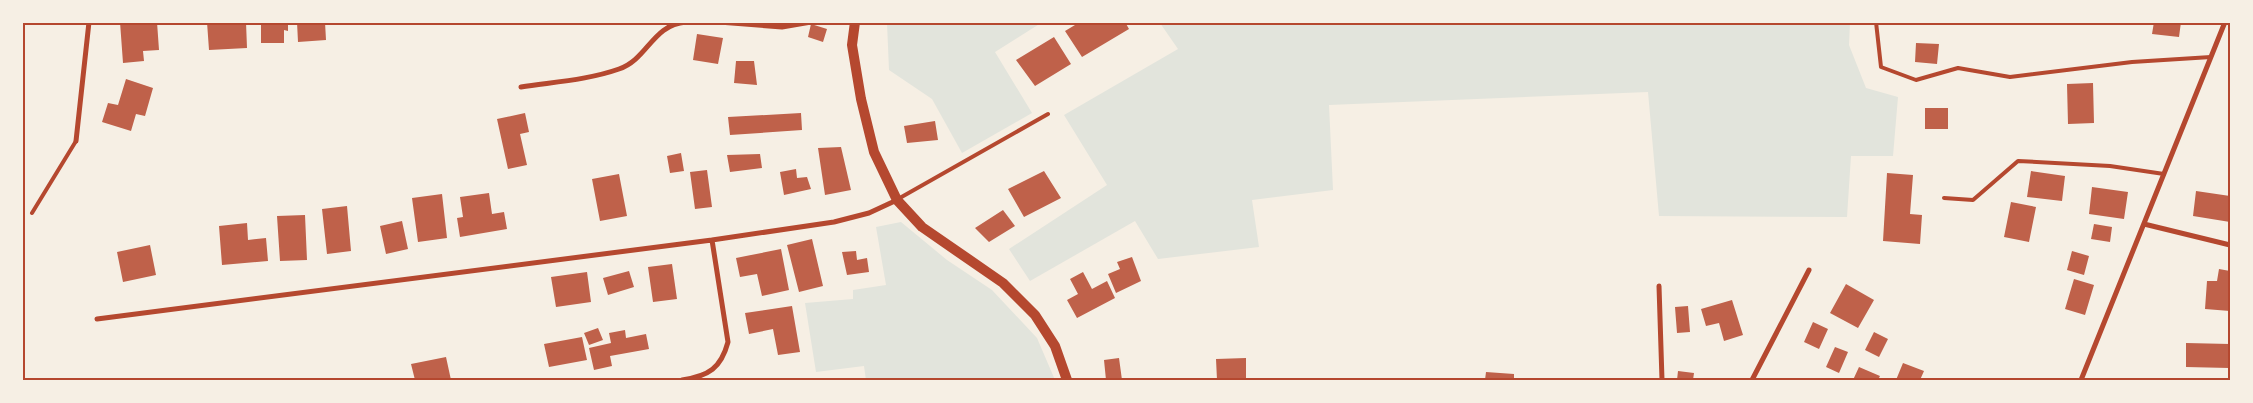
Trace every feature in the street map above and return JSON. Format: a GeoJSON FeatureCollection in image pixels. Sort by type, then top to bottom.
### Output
{"type":"FeatureCollection","features":[{"type":"Feature","properties":{"kind":"main road"},"geometry":{"type":"LineString","coordinates":[[855,22],[852,45],[869,134],[874,152],[897,200],[922,227],[1003,283],[1035,315],[1055,346],[1067,380]]}},
{"type":"Feature","properties":{"kind":"street"},"geometry":{"type":"LineString","coordinates":[[76,141],[89,22]]}},
{"type":"Feature","properties":{"kind":"street"},"geometry":{"type":"LineString","coordinates":[[521,87],[585,78],[620,69],[632,62],[665,28],[676,23],[686,22]]}},
{"type":"Feature","properties":{"kind":"street"},"geometry":{"type":"LineString","coordinates":[[719,22],[782,27],[811,22]]}},
{"type":"Feature","properties":{"kind":"street"},"geometry":{"type":"LineString","coordinates":[[2080,380],[2225,22]]}},
{"type":"Feature","properties":{"kind":"street"},"geometry":{"type":"LineString","coordinates":[[96,319],[712,240],[834,222],[869,213],[897,200]]}},
{"type":"Feature","properties":{"kind":"street"},"geometry":{"type":"LineString","coordinates":[[2144,224],[2230,245]]}},
{"type":"Feature","properties":{"kind":"street"},"geometry":{"type":"LineString","coordinates":[[682,380],[698,378],[716,367],[724,357],[728,342],[712,240]]}},
{"type":"Feature","properties":{"kind":"street"},"geometry":{"type":"LineString","coordinates":[[1752,380],[1809,270]]}},
{"type":"Feature","properties":{"kind":"street"},"geometry":{"type":"LineString","coordinates":[[1659,286],[1662,380]]}},
{"type":"Feature","properties":{"kind":"lane"},"geometry":{"type":"LineString","coordinates":[[1876,22],[1881,67],[1916,80],[1958,68],[2010,77],[2132,62],[2212,57]]}},
{"type":"Feature","properties":{"kind":"lane"},"geometry":{"type":"LineString","coordinates":[[897,200],[1048,114]]}},
{"type":"Feature","properties":{"kind":"lane"},"geometry":{"type":"LineString","coordinates":[[32,213],[76,141]]}},
{"type":"Feature","properties":{"kind":"lane"},"geometry":{"type":"LineString","coordinates":[[1944,198],[1973,200],[2018,161],[2110,166],[2164,174]]}},
{"type":"Feature","properties":{"kind":"shaded area"},"geometry":{"type":"Polygon","coordinates":[[[887,23],[1041,23],[995,52],[1032,113],[962,153],[932,99],[889,70],[887,23]]]}},
{"type":"Feature","properties":{"kind":"shaded area"},"geometry":{"type":"Polygon","coordinates":[[[1160,23],[1850,23],[1849,45],[1866,88],[1898,97],[1893,156],[1851,156],[1847,217],[1659,216],[1648,92],[1329,105],[1333,190],[1252,200],[1259,247],[1158,259],[1135,221],[1030,281],[1009,249],[1107,185],[1064,115],[1178,49],[1160,23]]]}},
{"type":"Feature","properties":{"kind":"shaded area"},"geometry":{"type":"Polygon","coordinates":[[[901,222],[947,260],[992,290],[1037,338],[1055,380],[866,380],[864,366],[816,372],[805,303],[853,299],[853,290],[886,285],[876,227],[901,222]]]}},
{"type":"Feature","properties":{"kind":"building"},"geometry":{"type":"Polygon","coordinates":[[[120,22],[157,22],[159,50],[143,51],[144,61],[123,63],[120,22]]]}},
{"type":"Feature","properties":{"kind":"building"},"geometry":{"type":"Polygon","coordinates":[[[207,22],[246,22],[247,48],[209,50],[207,22]]]}},
{"type":"Feature","properties":{"kind":"building"},"geometry":{"type":"Polygon","coordinates":[[[261,22],[288,22],[288,31],[284,30],[284,43],[261,43],[261,22]]]}},
{"type":"Feature","properties":{"kind":"building"},"geometry":{"type":"Polygon","coordinates":[[[297,22],[325,22],[326,40],[298,42],[297,22]]]}},
{"type":"Feature","properties":{"kind":"building"},"geometry":{"type":"Polygon","coordinates":[[[1080,22],[1125,22],[1129,29],[1082,57],[1065,31],[1080,22]]]}},
{"type":"Feature","properties":{"kind":"building"},"geometry":{"type":"Polygon","coordinates":[[[2154,22],[2181,22],[2179,37],[2152,34],[2154,22]]]}},
{"type":"Feature","properties":{"kind":"building"},"geometry":{"type":"Polygon","coordinates":[[[811,24],[827,29],[823,42],[808,37],[811,24]]]}},
{"type":"Feature","properties":{"kind":"building"},"geometry":{"type":"Polygon","coordinates":[[[697,34],[723,38],[718,64],[693,60],[697,34]]]}},
{"type":"Feature","properties":{"kind":"building"},"geometry":{"type":"Polygon","coordinates":[[[1054,37],[1071,64],[1035,86],[1016,60],[1054,37]]]}},
{"type":"Feature","properties":{"kind":"building"},"geometry":{"type":"Polygon","coordinates":[[[1916,43],[1939,44],[1937,64],[1915,62],[1916,43]]]}},
{"type":"Feature","properties":{"kind":"building"},"geometry":{"type":"Polygon","coordinates":[[[736,61],[754,61],[757,85],[734,83],[736,61]]]}},
{"type":"Feature","properties":{"kind":"building"},"geometry":{"type":"Polygon","coordinates":[[[126,79],[153,88],[145,116],[136,114],[131,131],[102,122],[108,103],[118,105],[126,79]]]}},
{"type":"Feature","properties":{"kind":"building"},"geometry":{"type":"Polygon","coordinates":[[[2093,83],[2094,123],[2068,124],[2067,84],[2093,83]]]}},
{"type":"Feature","properties":{"kind":"building"},"geometry":{"type":"Polygon","coordinates":[[[1925,108],[1948,108],[1948,129],[1925,129],[1925,108]]]}},
{"type":"Feature","properties":{"kind":"building"},"geometry":{"type":"Polygon","coordinates":[[[525,113],[529,132],[520,134],[527,165],[508,169],[497,119],[525,113]]]}},
{"type":"Feature","properties":{"kind":"building"},"geometry":{"type":"Polygon","coordinates":[[[801,113],[802,130],[730,135],[728,117],[801,113]]]}},
{"type":"Feature","properties":{"kind":"building"},"geometry":{"type":"Polygon","coordinates":[[[935,121],[938,140],[907,143],[904,126],[935,121]]]}},
{"type":"Feature","properties":{"kind":"building"},"geometry":{"type":"Polygon","coordinates":[[[841,147],[851,190],[825,195],[818,148],[841,147]]]}},
{"type":"Feature","properties":{"kind":"building"},"geometry":{"type":"Polygon","coordinates":[[[681,153],[684,171],[670,173],[667,156],[681,153]]]}},
{"type":"Feature","properties":{"kind":"building"},"geometry":{"type":"Polygon","coordinates":[[[760,154],[762,168],[730,172],[727,155],[760,154]]]}},
{"type":"Feature","properties":{"kind":"building"},"geometry":{"type":"Polygon","coordinates":[[[796,169],[797,178],[807,177],[811,189],[784,195],[780,172],[796,169]]]}},
{"type":"Feature","properties":{"kind":"building"},"geometry":{"type":"Polygon","coordinates":[[[707,170],[712,207],[695,209],[690,172],[707,170]]]}},
{"type":"Feature","properties":{"kind":"building"},"geometry":{"type":"Polygon","coordinates":[[[1044,171],[1061,198],[1024,217],[1008,189],[1044,171]]]}},
{"type":"Feature","properties":{"kind":"building"},"geometry":{"type":"Polygon","coordinates":[[[2031,171],[2065,176],[2062,201],[2027,197],[2031,171]]]}},
{"type":"Feature","properties":{"kind":"building"},"geometry":{"type":"Polygon","coordinates":[[[1887,173],[1913,175],[1910,214],[1922,215],[1920,244],[1883,241],[1887,173]]]}},
{"type":"Feature","properties":{"kind":"building"},"geometry":{"type":"Polygon","coordinates":[[[619,174],[627,216],[600,221],[592,179],[619,174]]]}},
{"type":"Feature","properties":{"kind":"building"},"geometry":{"type":"Polygon","coordinates":[[[2092,187],[2128,192],[2124,219],[2089,214],[2092,187]]]}},
{"type":"Feature","properties":{"kind":"building"},"geometry":{"type":"Polygon","coordinates":[[[2196,191],[2230,196],[2230,222],[2193,216],[2196,191]]]}},
{"type":"Feature","properties":{"kind":"building"},"geometry":{"type":"Polygon","coordinates":[[[489,193],[492,214],[504,212],[507,229],[460,237],[457,218],[463,217],[460,197],[489,193]]]}},
{"type":"Feature","properties":{"kind":"building"},"geometry":{"type":"Polygon","coordinates":[[[442,194],[447,238],[418,242],[412,198],[442,194]]]}},
{"type":"Feature","properties":{"kind":"building"},"geometry":{"type":"Polygon","coordinates":[[[2011,202],[2036,207],[2029,242],[2004,237],[2011,202]]]}},
{"type":"Feature","properties":{"kind":"building"},"geometry":{"type":"Polygon","coordinates":[[[347,206],[351,251],[327,254],[322,209],[347,206]]]}},
{"type":"Feature","properties":{"kind":"building"},"geometry":{"type":"Polygon","coordinates":[[[1003,210],[1015,226],[989,242],[975,228],[1003,210]]]}},
{"type":"Feature","properties":{"kind":"building"},"geometry":{"type":"Polygon","coordinates":[[[305,215],[307,260],[280,261],[277,216],[305,215]]]}},
{"type":"Feature","properties":{"kind":"building"},"geometry":{"type":"Polygon","coordinates":[[[402,221],[408,249],[386,254],[380,226],[402,221]]]}},
{"type":"Feature","properties":{"kind":"building"},"geometry":{"type":"Polygon","coordinates":[[[247,223],[248,240],[266,238],[268,261],[222,265],[219,226],[247,223]]]}},
{"type":"Feature","properties":{"kind":"building"},"geometry":{"type":"Polygon","coordinates":[[[2094,224],[2112,227],[2110,242],[2091,239],[2094,224]]]}},
{"type":"Feature","properties":{"kind":"building"},"geometry":{"type":"Polygon","coordinates":[[[812,239],[823,286],[799,292],[787,245],[812,239]]]}},
{"type":"Feature","properties":{"kind":"building"},"geometry":{"type":"Polygon","coordinates":[[[150,245],[156,275],[123,282],[117,252],[150,245]]]}},
{"type":"Feature","properties":{"kind":"building"},"geometry":{"type":"Polygon","coordinates":[[[781,249],[789,290],[762,296],[757,274],[740,277],[736,258],[781,249]]]}},
{"type":"Feature","properties":{"kind":"building"},"geometry":{"type":"Polygon","coordinates":[[[856,251],[857,260],[867,258],[869,272],[847,275],[842,252],[856,251]]]}},
{"type":"Feature","properties":{"kind":"building"},"geometry":{"type":"Polygon","coordinates":[[[2072,251],[2089,256],[2084,275],[2067,270],[2072,251]]]}},
{"type":"Feature","properties":{"kind":"building"},"geometry":{"type":"Polygon","coordinates":[[[1132,257],[1141,281],[1116,293],[1108,274],[1120,269],[1117,262],[1132,257]]]}},
{"type":"Feature","properties":{"kind":"building"},"geometry":{"type":"Polygon","coordinates":[[[672,264],[677,299],[653,302],[648,267],[672,264]]]}},
{"type":"Feature","properties":{"kind":"building"},"geometry":{"type":"Polygon","coordinates":[[[2219,269],[2230,271],[2230,311],[2205,309],[2207,281],[2217,281],[2219,269]]]}},
{"type":"Feature","properties":{"kind":"building"},"geometry":{"type":"Polygon","coordinates":[[[629,271],[634,287],[608,295],[603,278],[629,271]]]}},
{"type":"Feature","properties":{"kind":"building"},"geometry":{"type":"Polygon","coordinates":[[[587,272],[591,302],[556,307],[551,277],[587,272]]]}},
{"type":"Feature","properties":{"kind":"building"},"geometry":{"type":"Polygon","coordinates":[[[1083,272],[1092,289],[1107,281],[1115,298],[1077,318],[1067,300],[1078,294],[1070,279],[1083,272]]]}},
{"type":"Feature","properties":{"kind":"building"},"geometry":{"type":"Polygon","coordinates":[[[2074,279],[2094,285],[2085,315],[2065,309],[2074,279]]]}},
{"type":"Feature","properties":{"kind":"building"},"geometry":{"type":"Polygon","coordinates":[[[1846,284],[1874,300],[1858,328],[1830,313],[1846,284]]]}},
{"type":"Feature","properties":{"kind":"building"},"geometry":{"type":"Polygon","coordinates":[[[1732,300],[1743,335],[1724,341],[1719,323],[1706,326],[1701,309],[1732,300]]]}},
{"type":"Feature","properties":{"kind":"building"},"geometry":{"type":"Polygon","coordinates":[[[792,306],[800,352],[778,355],[773,329],[749,334],[745,313],[792,306]]]}},
{"type":"Feature","properties":{"kind":"building"},"geometry":{"type":"Polygon","coordinates":[[[1688,306],[1690,332],[1677,333],[1675,307],[1688,306]]]}},
{"type":"Feature","properties":{"kind":"building"},"geometry":{"type":"Polygon","coordinates":[[[1813,322],[1828,329],[1819,349],[1804,342],[1813,322]]]}},
{"type":"Feature","properties":{"kind":"building"},"geometry":{"type":"Polygon","coordinates":[[[598,328],[603,340],[589,345],[584,333],[598,328]]]}},
{"type":"Feature","properties":{"kind":"building"},"geometry":{"type":"Polygon","coordinates":[[[625,330],[626,338],[646,334],[649,349],[610,356],[612,366],[594,370],[589,348],[611,343],[609,333],[625,330]]]}},
{"type":"Feature","properties":{"kind":"building"},"geometry":{"type":"Polygon","coordinates":[[[1874,332],[1888,339],[1879,357],[1865,350],[1874,332]]]}},
{"type":"Feature","properties":{"kind":"building"},"geometry":{"type":"Polygon","coordinates":[[[582,337],[587,360],[549,367],[544,344],[582,337]]]}},
{"type":"Feature","properties":{"kind":"building"},"geometry":{"type":"Polygon","coordinates":[[[2186,343],[2230,344],[2229,368],[2186,367],[2186,343]]]}},
{"type":"Feature","properties":{"kind":"building"},"geometry":{"type":"Polygon","coordinates":[[[1835,347],[1848,352],[1839,373],[1826,367],[1835,347]]]}},
{"type":"Feature","properties":{"kind":"building"},"geometry":{"type":"Polygon","coordinates":[[[446,357],[451,380],[415,380],[411,364],[446,357]]]}},
{"type":"Feature","properties":{"kind":"building"},"geometry":{"type":"Polygon","coordinates":[[[1119,358],[1122,380],[1106,380],[1104,360],[1119,358]]]}},
{"type":"Feature","properties":{"kind":"building"},"geometry":{"type":"Polygon","coordinates":[[[1246,358],[1246,380],[1217,380],[1216,359],[1246,358]]]}},
{"type":"Feature","properties":{"kind":"building"},"geometry":{"type":"Polygon","coordinates":[[[1903,363],[1924,371],[1920,380],[1896,380],[1903,363]]]}},
{"type":"Feature","properties":{"kind":"building"},"geometry":{"type":"Polygon","coordinates":[[[1859,367],[1880,376],[1878,380],[1853,380],[1859,367]]]}},
{"type":"Feature","properties":{"kind":"building"},"geometry":{"type":"Polygon","coordinates":[[[1678,371],[1694,373],[1693,380],[1677,380],[1678,371]]]}},
{"type":"Feature","properties":{"kind":"building"},"geometry":{"type":"Polygon","coordinates":[[[1486,372],[1514,374],[1514,380],[1485,380],[1486,372]]]}}]}
